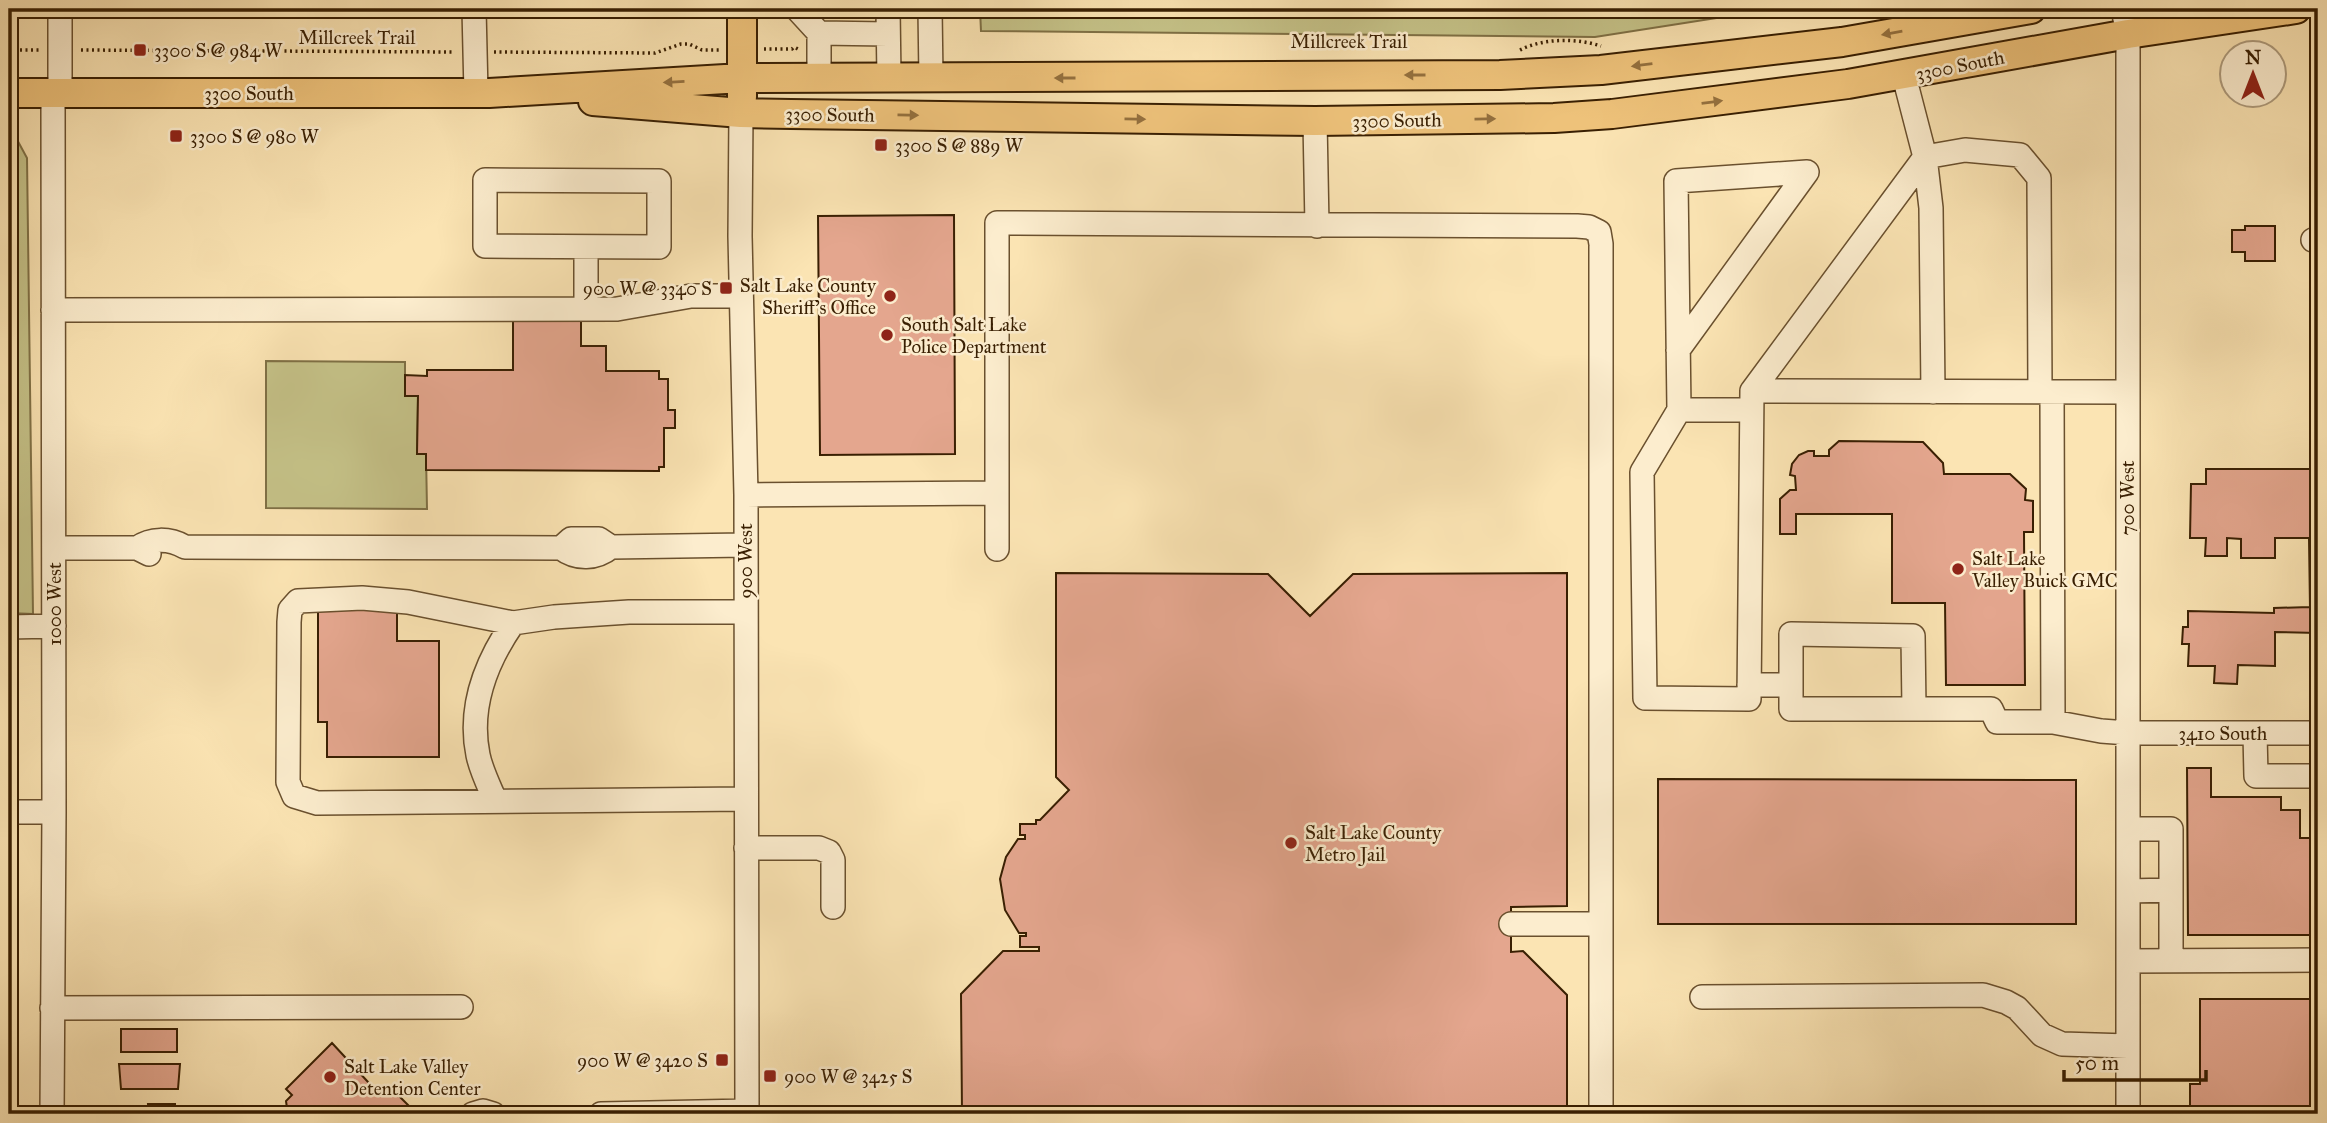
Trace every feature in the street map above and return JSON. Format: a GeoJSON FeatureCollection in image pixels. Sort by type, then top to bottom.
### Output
{"type":"FeatureCollection","features":[{"type":"Feature","properties":{"kind":"main road","name":"900 West"},"geometry":{"type":"LineString","coordinates":[[741,113],[742,9]]}},
{"type":"Feature","properties":{"kind":"main road","name":"3300 South"},"geometry":{"type":"LineString","coordinates":[[9,93],[483,93],[742,78],[819,55],[890,78],[1500,75],[1601,70],[1842,42],[2031,9]]}},
{"type":"Feature","properties":{"kind":"main road","name":"3300 South"},"geometry":{"type":"LineString","coordinates":[[483,93],[741,113],[1315,121],[1554,118],[1612,114],[1905,75],[2125,21],[2296,9]]}},
{"type":"Feature","properties":{"kind":"street","name":"1000 West"},"geometry":{"type":"LineString","coordinates":[[52,1114],[53,310],[60,9]]}},
{"type":"Feature","properties":{"kind":"street"},"geometry":{"type":"LineString","coordinates":[[474,9],[475,52],[483,93]]}},
{"type":"Feature","properties":{"kind":"street"},"geometry":{"type":"LineString","coordinates":[[797,9],[819,55],[888,34]]}},
{"type":"Feature","properties":{"kind":"street"},"geometry":{"type":"LineString","coordinates":[[888,9],[890,78]]}},
{"type":"Feature","properties":{"kind":"street"},"geometry":{"type":"LineString","coordinates":[[930,9],[931,78]]}},
{"type":"Feature","properties":{"kind":"street","name":"700 West"},"geometry":{"type":"LineString","coordinates":[[2125,21],[2128,1114]]}},
{"type":"Feature","properties":{"kind":"street"},"geometry":{"type":"LineString","coordinates":[[1905,75],[1925,157],[1931,208],[1933,392]]}},
{"type":"Feature","properties":{"kind":"street","name":"900 West"},"geometry":{"type":"LineString","coordinates":[[741,113],[741,296],[746,495],[747,1113]]}},
{"type":"Feature","properties":{"kind":"street"},"geometry":{"type":"LineString","coordinates":[[1315,121],[1317,226]]}},
{"type":"Feature","properties":{"kind":"street"},"geometry":{"type":"LineString","coordinates":[[1678,350],[1807,172],[1676,181],[1678,350],[1679,410],[1642,472],[1645,698],[1749,699],[1751,401],[1925,157],[1965,150],[2020,155],[2039,178],[2053,722]]}},
{"type":"Feature","properties":{"kind":"street"},"geometry":{"type":"LineString","coordinates":[[485,180],[659,181],[659,247],[586,247],[485,246],[485,180]]}},
{"type":"Feature","properties":{"kind":"street"},"geometry":{"type":"LineString","coordinates":[[997,549],[997,223],[1577,226],[1589,227],[1599,232],[1601,1114]]}},
{"type":"Feature","properties":{"kind":"street"},"geometry":{"type":"LineString","coordinates":[[586,247],[586,308]]}},
{"type":"Feature","properties":{"kind":"street"},"geometry":{"type":"LineString","coordinates":[[53,310],[617,309],[691,296],[741,296]]}},
{"type":"Feature","properties":{"kind":"street"},"geometry":{"type":"LineString","coordinates":[[1679,410],[1751,401],[1933,392],[2128,392]]}},
{"type":"Feature","properties":{"kind":"street"},"geometry":{"type":"LineString","coordinates":[[746,495],[997,493]]}},
{"type":"Feature","properties":{"kind":"street"},"geometry":{"type":"LineString","coordinates":[[54,548],[136,548],[147,541],[174,541],[185,547],[561,548],[571,555],[601,555],[611,547],[745,545]]}},
{"type":"Feature","properties":{"kind":"street"},"geometry":{"type":"LineString","coordinates":[[746,612],[660,612],[554,617],[513,623],[408,602],[362,598],[298,601],[290,610],[288,782],[293,796],[317,803],[746,799]]}},
{"type":"Feature","properties":{"kind":"street"},"geometry":{"type":"LineString","coordinates":[[495,800],[478,757],[474,726],[476,703],[490,662],[513,623]]}},
{"type":"Feature","properties":{"kind":"street"},"geometry":{"type":"LineString","coordinates":[[9,627],[54,626]]}},
{"type":"Feature","properties":{"kind":"street"},"geometry":{"type":"LineString","coordinates":[[1791,634],[1913,636],[1914,709],[1791,709],[1791,685],[1791,634]]}},
{"type":"Feature","properties":{"kind":"street"},"geometry":{"type":"LineString","coordinates":[[1749,685],[1791,685]]}},
{"type":"Feature","properties":{"kind":"street","name":"3410 South"},"geometry":{"type":"LineString","coordinates":[[1914,709],[1991,709],[1997,722],[2053,722],[2127,733],[2318,733]]}},
{"type":"Feature","properties":{"kind":"street"},"geometry":{"type":"LineString","coordinates":[[2255,734],[2256,776],[2318,776]]}},
{"type":"Feature","properties":{"kind":"street"},"geometry":{"type":"LineString","coordinates":[[9,812],[54,812]]}},
{"type":"Feature","properties":{"kind":"street"},"geometry":{"type":"LineString","coordinates":[[2127,829],[2171,829],[2171,961]]}},
{"type":"Feature","properties":{"kind":"street"},"geometry":{"type":"LineString","coordinates":[[746,848],[819,848],[829,852],[833,860],[833,906]]}},
{"type":"Feature","properties":{"kind":"street"},"geometry":{"type":"LineString","coordinates":[[2128,891],[2171,890]]}},
{"type":"Feature","properties":{"kind":"street"},"geometry":{"type":"LineString","coordinates":[[1511,924],[1601,924]]}},
{"type":"Feature","properties":{"kind":"street"},"geometry":{"type":"LineString","coordinates":[[2128,961],[2318,960]]}},
{"type":"Feature","properties":{"kind":"street"},"geometry":{"type":"LineString","coordinates":[[1702,997],[1983,995],[2006,1002],[2017,1009],[2042,1035],[2063,1044],[2128,1046]]}},
{"type":"Feature","properties":{"kind":"street"},"geometry":{"type":"LineString","coordinates":[[52,1007],[461,1007]]}},
{"type":"Feature","properties":{"kind":"street"},"geometry":{"type":"LineString","coordinates":[[473,1114],[483,1111],[494,1114]]}},
{"type":"Feature","properties":{"kind":"street"},"geometry":{"type":"LineString","coordinates":[[601,1114],[747,1113]]}},
{"type":"Feature","properties":{"kind":"path"},"geometry":{"type":"LineString","coordinates":[[1514,52],[1540,43],[1580,41],[1612,47]]}},
{"type":"Feature","properties":{"kind":"path","name":"Millcreek Trail"},"geometry":{"type":"LineString","coordinates":[[9,50],[655,53],[681,44],[689,44],[702,50]]}},
{"type":"Feature","properties":{"kind":"path"},"geometry":{"type":"LineString","coordinates":[[793,48],[819,55]]}},
{"type":"Feature","properties":{"kind":"shaded area"},"geometry":{"type":"Polygon","coordinates":[[[980,9],[1774,9],[1595,37],[981,31],[980,9]]]}},
{"type":"Feature","properties":{"kind":"shaded area"},"geometry":{"type":"Polygon","coordinates":[[[9,134],[14,134],[27,158],[33,614],[9,613],[9,134]]]}},
{"type":"Feature","properties":{"kind":"shaded area"},"geometry":{"type":"Polygon","coordinates":[[[266,361],[405,362],[405,396],[418,396],[417,454],[426,454],[427,509],[266,508],[266,361]]]}},
{"type":"Feature","properties":{"kind":"building","name":"South Salt Lake Police Department"},"geometry":{"type":"Polygon","coordinates":[[[954,215],[955,454],[820,455],[818,216],[954,215]]]}},
{"type":"Feature","properties":{"kind":"building"},"geometry":{"type":"Polygon","coordinates":[[[2245,226],[2275,226],[2275,261],[2245,261],[2245,252],[2232,252],[2232,230],[2245,230],[2245,226]]]}},
{"type":"Feature","properties":{"kind":"building"},"geometry":{"type":"Polygon","coordinates":[[[513,318],[581,319],[581,346],[606,346],[606,371],[659,371],[659,379],[668,379],[668,410],[675,410],[675,428],[664,428],[664,467],[659,467],[659,471],[426,470],[426,454],[417,454],[418,396],[405,396],[405,375],[427,376],[427,370],[513,370],[513,318]]]}},
{"type":"Feature","properties":{"kind":"building","name":"Salt Lake Valley Buick GMC"},"geometry":{"type":"Polygon","coordinates":[[[1839,441],[1923,442],[1943,463],[1944,474],[2010,474],[2026,489],[2025,500],[2033,501],[2033,532],[2024,532],[2025,685],[1946,685],[1945,603],[1892,603],[1892,514],[1796,514],[1796,534],[1780,534],[1780,499],[1790,490],[1796,490],[1795,476],[1790,475],[1792,464],[1799,455],[1808,451],[1814,451],[1814,456],[1829,456],[1829,450],[1839,441]]]}},
{"type":"Feature","properties":{"kind":"building"},"geometry":{"type":"Polygon","coordinates":[[[2206,469],[2318,469],[2318,538],[2275,538],[2275,558],[2241,558],[2241,539],[2227,538],[2227,556],[2205,556],[2206,538],[2190,538],[2191,484],[2206,484],[2206,469]]]}},
{"type":"Feature","properties":{"kind":"building"},"geometry":{"type":"Polygon","coordinates":[[[2309,538],[2318,538],[2318,608],[2310,607],[2309,538]]]}},
{"type":"Feature","properties":{"kind":"building","name":"Salt Lake County Metro Jail"},"geometry":{"type":"Polygon","coordinates":[[[1056,573],[1268,574],[1310,616],[1353,574],[1567,573],[1567,906],[1511,907],[1511,952],[1523,951],[1567,995],[1567,1114],[962,1114],[961,994],[1003,951],[1039,951],[1039,947],[1020,947],[1020,936],[1026,936],[1026,933],[1019,933],[1005,910],[1000,879],[1006,857],[1018,839],[1025,839],[1025,835],[1020,835],[1020,824],[1036,824],[1036,820],[1040,820],[1069,790],[1056,777],[1056,573]]]}},
{"type":"Feature","properties":{"kind":"building"},"geometry":{"type":"Polygon","coordinates":[[[318,606],[397,606],[397,641],[439,641],[439,757],[327,757],[327,722],[318,722],[318,606]]]}},
{"type":"Feature","properties":{"kind":"building"},"geometry":{"type":"Polygon","coordinates":[[[2274,608],[2318,608],[2318,633],[2275,632],[2275,666],[2238,665],[2237,684],[2214,683],[2215,666],[2188,666],[2189,644],[2182,644],[2183,627],[2188,627],[2188,611],[2274,613],[2274,608]]]}},
{"type":"Feature","properties":{"kind":"building"},"geometry":{"type":"Polygon","coordinates":[[[2187,768],[2211,768],[2211,797],[2281,797],[2281,810],[2300,810],[2300,838],[2318,838],[2316,935],[2188,935],[2187,768]]]}},
{"type":"Feature","properties":{"kind":"building"},"geometry":{"type":"Polygon","coordinates":[[[1658,779],[2076,780],[2076,924],[1658,924],[1658,779]]]}},
{"type":"Feature","properties":{"kind":"building"},"geometry":{"type":"Polygon","coordinates":[[[2200,999],[2318,999],[2318,1114],[2190,1114],[2190,1084],[2200,1084],[2200,999]]]}},
{"type":"Feature","properties":{"kind":"building"},"geometry":{"type":"Polygon","coordinates":[[[121,1029],[177,1029],[177,1052],[121,1052],[121,1029]]]}},
{"type":"Feature","properties":{"kind":"building","name":"Salt Lake Valley Detention Center"},"geometry":{"type":"Polygon","coordinates":[[[332,1043],[380,1095],[389,1086],[417,1114],[232,1114],[232,1108],[287,1108],[286,1101],[292,1095],[286,1089],[332,1043]]]}},
{"type":"Feature","properties":{"kind":"building"},"geometry":{"type":"Polygon","coordinates":[[[119,1064],[180,1064],[178,1089],[121,1089],[119,1064]]]}},
{"type":"Feature","properties":{"kind":"building"},"geometry":{"type":"Polygon","coordinates":[[[148,1104],[175,1104],[175,1114],[149,1114],[148,1104]]]}},
{"type":"Feature","properties":{"kind":"place","name":"3300 S @ 984 W"},"geometry":{"type":"Point","coordinates":[140,50]}},
{"type":"Feature","properties":{"kind":"place","name":"3300 S @ 980 W"},"geometry":{"type":"Point","coordinates":[176,136]}},
{"type":"Feature","properties":{"kind":"place","name":"3300 S @ 889 W"},"geometry":{"type":"Point","coordinates":[881,145]}},
{"type":"Feature","properties":{"kind":"place","name":"900 W @ 3340 S"},"geometry":{"type":"Point","coordinates":[726,288]}},
{"type":"Feature","properties":{"kind":"place","name":"Salt Lake County Sheriff's Office"},"geometry":{"type":"Point","coordinates":[890,296]}},
{"type":"Feature","properties":{"kind":"place","name":"South Salt Lake Police Department"},"geometry":{"type":"Point","coordinates":[887,335]}},
{"type":"Feature","properties":{"kind":"place","name":"Salt Lake Valley Buick GMC"},"geometry":{"type":"Point","coordinates":[1958,569]}},
{"type":"Feature","properties":{"kind":"place","name":"Salt Lake County Metro Jail"},"geometry":{"type":"Point","coordinates":[1291,843]}},
{"type":"Feature","properties":{"kind":"place","name":"900 W @ 3420 S"},"geometry":{"type":"Point","coordinates":[722,1060]}},
{"type":"Feature","properties":{"kind":"place","name":"900 W @ 3425 S"},"geometry":{"type":"Point","coordinates":[770,1076]}},
{"type":"Feature","properties":{"kind":"place","name":"Salt Lake Valley Detention Center"},"geometry":{"type":"Point","coordinates":[330,1077]}}]}
